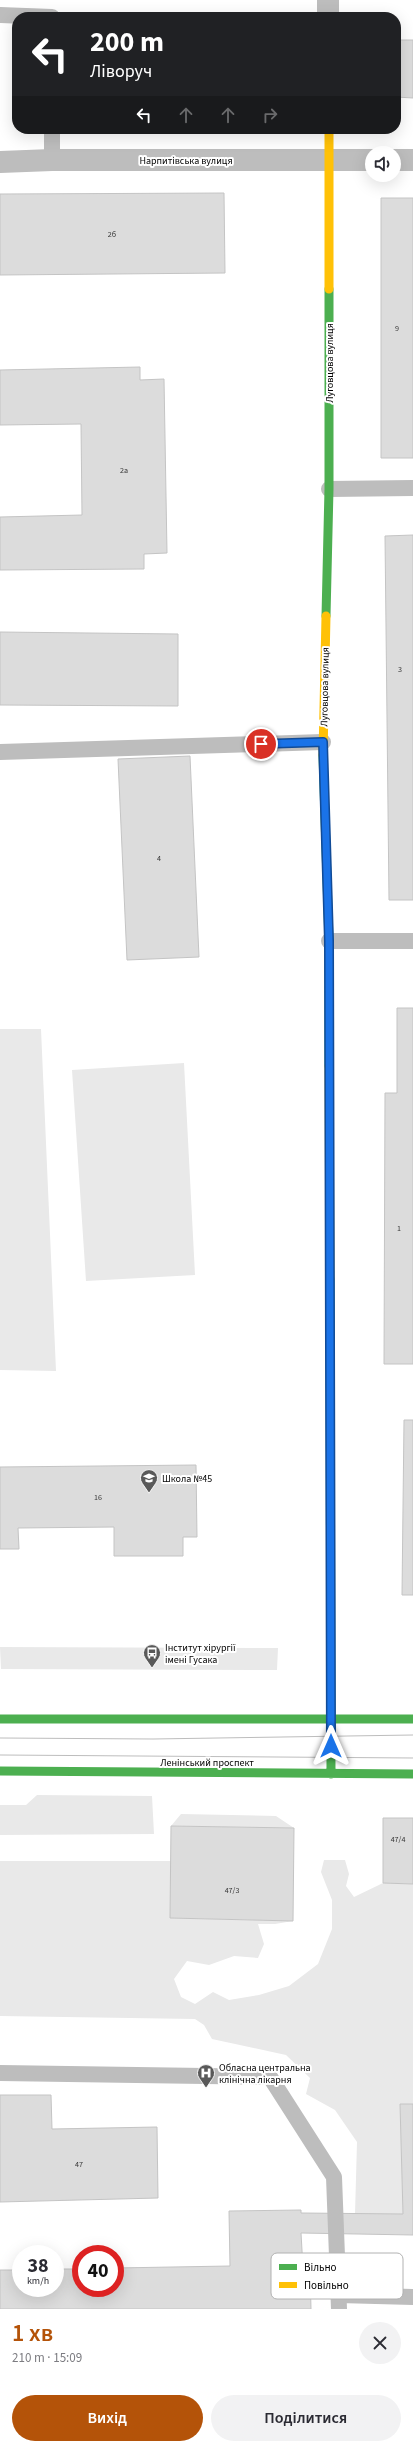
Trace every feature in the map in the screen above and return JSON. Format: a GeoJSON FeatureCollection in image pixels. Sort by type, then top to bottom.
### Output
{"type":"FeatureCollection","features":[{"type":"Feature","properties":{"kind":"street"},"geometry":{"type":"LineString","coordinates":[[328,0],[328,12]]}},
{"type":"Feature","properties":{"kind":"street","name":"Луговцова вулиця"},"geometry":{"type":"LineString","coordinates":[[329,134],[329,489],[323,742],[329,941],[331,1774]]}},
{"type":"Feature","properties":{"kind":"street","name":"Нарпитівська вулиця"},"geometry":{"type":"LineString","coordinates":[[0,162],[52,160],[365,160]]}},
{"type":"Feature","properties":{"kind":"street"},"geometry":{"type":"LineString","coordinates":[[401,160],[413,160]]}},
{"type":"Feature","properties":{"kind":"street"},"geometry":{"type":"LineString","coordinates":[[0,1719],[413,1718]]}},
{"type":"Feature","properties":{"kind":"street","name":"Ленінський проспект"},"geometry":{"type":"LineString","coordinates":[[0,1771],[413,1774]]}},
{"type":"Feature","properties":{"kind":"lane"},"geometry":{"type":"LineString","coordinates":[[0,15],[12,15]]}},
{"type":"Feature","properties":{"kind":"lane"},"geometry":{"type":"LineString","coordinates":[[52,134],[52,160]]}},
{"type":"Feature","properties":{"kind":"lane"},"geometry":{"type":"LineString","coordinates":[[329,489],[413,488]]}},
{"type":"Feature","properties":{"kind":"lane"},"geometry":{"type":"LineString","coordinates":[[0,752],[323,742]]}},
{"type":"Feature","properties":{"kind":"lane"},"geometry":{"type":"LineString","coordinates":[[329,941],[413,941]]}},
{"type":"Feature","properties":{"kind":"lane"},"geometry":{"type":"LineString","coordinates":[[0,2073],[270,2077],[334,2177],[337,2253]]}},
{"type":"Feature","properties":{"kind":"lane"},"geometry":{"type":"LineString","coordinates":[[403,2298],[413,2297]]}},
{"type":"Feature","properties":{"kind":"lane"},"geometry":{"type":"LineString","coordinates":[[339,2302],[383,2299]]}},
{"type":"Feature","properties":{"kind":"shaded area"},"geometry":{"type":"Polygon","coordinates":[[[0,1029],[41,1029],[56,1371],[0,1370],[0,1029]]]}},
{"type":"Feature","properties":{"kind":"shaded area"},"geometry":{"type":"Polygon","coordinates":[[[184,1063],[195,1275],[86,1281],[72,1070],[184,1063]]]}},
{"type":"Feature","properties":{"kind":"shaded area"},"geometry":{"type":"Polygon","coordinates":[[[0,1647],[278,1648],[277,1670],[1,1669],[0,1647]]]}},
{"type":"Feature","properties":{"kind":"shaded area"},"geometry":{"type":"Polygon","coordinates":[[[37,1795],[152,1796],[154,1834],[0,1835],[0,1805],[26,1805],[37,1795]]]}},
{"type":"Feature","properties":{"kind":"shaded area"},"geometry":{"type":"Polygon","coordinates":[[[181,1814],[276,1816],[294,1828],[171,1826],[181,1814]]]}},
{"type":"Feature","properties":{"kind":"shaded area"},"geometry":{"type":"Polygon","coordinates":[[[324,1860],[345,1860],[349,1874],[346,1886],[354,1897],[383,1883],[413,1884],[413,2104],[400,2104],[403,2214],[355,2214],[357,2142],[335,2110],[306,2094],[310,2078],[286,2055],[212,2039],[204,2025],[195,2019],[0,2016],[0,1861],[171,1861],[170,1918],[293,1921],[275,1924],[258,1924],[264,1944],[258,1958],[234,1956],[209,1965],[187,1961],[174,1979],[181,1997],[195,2004],[213,1992],[229,2000],[259,1995],[289,1986],[318,1964],[332,1929],[332,1900],[321,1872],[324,1860]]]}},
{"type":"Feature","properties":{"kind":"building"},"geometry":{"type":"Polygon","coordinates":[[[401,40],[413,40],[413,98],[401,97],[401,40]]]}},
{"type":"Feature","properties":{"kind":"building"},"geometry":{"type":"Polygon","coordinates":[[[224,193],[225,273],[0,275],[0,194],[224,193]]]}},
{"type":"Feature","properties":{"kind":"building"},"geometry":{"type":"Polygon","coordinates":[[[381,198],[413,198],[413,458],[381,458],[381,198]]]}},
{"type":"Feature","properties":{"kind":"building"},"geometry":{"type":"Polygon","coordinates":[[[140,367],[140,380],[164,379],[167,553],[144,554],[144,569],[0,570],[0,517],[82,515],[81,424],[0,425],[0,370],[140,367]]]}},
{"type":"Feature","properties":{"kind":"building"},"geometry":{"type":"Polygon","coordinates":[[[413,535],[413,900],[389,900],[385,536],[413,535]]]}},
{"type":"Feature","properties":{"kind":"building"},"geometry":{"type":"Polygon","coordinates":[[[0,632],[178,634],[178,706],[0,705],[0,632]]]}},
{"type":"Feature","properties":{"kind":"building"},"geometry":{"type":"Polygon","coordinates":[[[190,756],[199,957],[127,960],[118,759],[190,756]]]}},
{"type":"Feature","properties":{"kind":"building"},"geometry":{"type":"Polygon","coordinates":[[[397,1008],[413,1008],[413,1364],[384,1364],[385,1093],[397,1093],[397,1008]]]}},
{"type":"Feature","properties":{"kind":"building"},"geometry":{"type":"Polygon","coordinates":[[[404,1420],[413,1420],[413,1595],[402,1595],[404,1420]]]}},
{"type":"Feature","properties":{"kind":"building"},"geometry":{"type":"Polygon","coordinates":[[[196,1465],[197,1537],[183,1537],[183,1556],[114,1556],[114,1527],[18,1528],[19,1549],[0,1549],[0,1467],[196,1465]]]}},
{"type":"Feature","properties":{"kind":"building"},"geometry":{"type":"Polygon","coordinates":[[[383,1818],[413,1818],[413,1884],[383,1883],[383,1818]]]}},
{"type":"Feature","properties":{"kind":"building"},"geometry":{"type":"Polygon","coordinates":[[[171,1826],[294,1828],[293,1921],[170,1918],[171,1826]]]}},
{"type":"Feature","properties":{"kind":"building"},"geometry":{"type":"Polygon","coordinates":[[[0,2095],[51,2095],[52,2129],[157,2127],[158,2198],[0,2202],[0,2095]]]}},
{"type":"Feature","properties":{"kind":"building"},"geometry":{"type":"Polygon","coordinates":[[[400,2104],[413,2104],[413,2235],[301,2233],[302,2253],[271,2253],[271,2299],[311,2299],[311,2309],[0,2309],[0,2270],[12,2270],[12,2297],[64,2297],[64,2269],[72,2269],[72,2297],[124,2297],[124,2268],[230,2266],[229,2211],[301,2210],[301,2213],[403,2214],[400,2104]]]}},
{"type":"Feature","properties":{"kind":"tram line"},"geometry":{"type":"LineString","coordinates":[[0,1738],[153,1739],[413,1735]]}},
{"type":"Feature","properties":{"kind":"tram line"},"geometry":{"type":"LineString","coordinates":[[0,1755],[413,1758]]}},
{"type":"Feature","properties":{"kind":"traffic: fast"},"geometry":{"type":"LineString","coordinates":[[326,616],[329,489],[329,289]]}},
{"type":"Feature","properties":{"kind":"traffic: fast"},"geometry":{"type":"LineString","coordinates":[[323,755],[329,941],[329,1066]]}},
{"type":"Feature","properties":{"kind":"traffic: fast"},"geometry":{"type":"LineString","coordinates":[[330,1279],[331,1774]]}},
{"type":"Feature","properties":{"kind":"traffic: fast"},"geometry":{"type":"LineString","coordinates":[[0,1719],[413,1719]]}},
{"type":"Feature","properties":{"kind":"traffic: fast"},"geometry":{"type":"LineString","coordinates":[[0,1771],[413,1774]]}},
{"type":"Feature","properties":{"kind":"traffic: slow"},"geometry":{"type":"LineString","coordinates":[[329,134],[329,289]]}},
{"type":"Feature","properties":{"kind":"traffic: slow"},"geometry":{"type":"LineString","coordinates":[[323,755],[326,616]]}},
{"type":"Feature","properties":{"kind":"traffic: slow"},"geometry":{"type":"LineString","coordinates":[[329,1066],[330,1279]]}},
{"type":"Feature","properties":{"kind":"place","name":"Школа №45"},"geometry":{"type":"Point","coordinates":[149,1493]}},
{"type":"Feature","properties":{"kind":"place","name":"Інститут хірургії імені Гусака"},"geometry":{"type":"Point","coordinates":[152,1668]}},
{"type":"Feature","properties":{"kind":"place","name":"Обласна центральна клінічна лікарня"},"geometry":{"type":"Point","coordinates":[206,2088]}},
{"type":"Feature","properties":{"kind":"route"},"geometry":{"type":"LineString","coordinates":[[261,744],[323,742],[329,941],[331,1746]]}}]}
